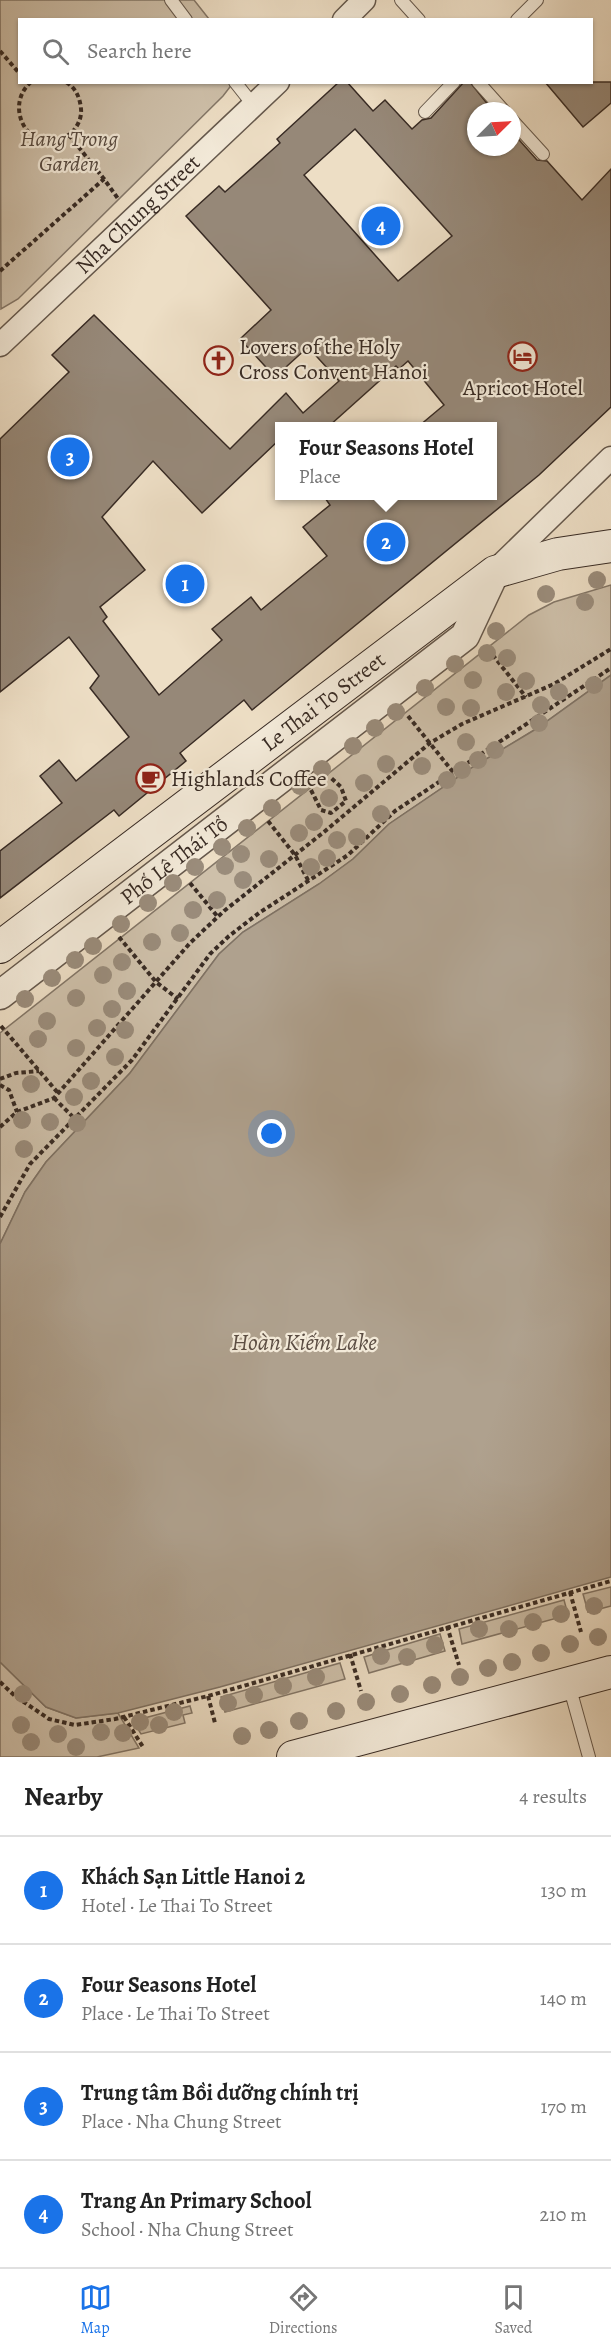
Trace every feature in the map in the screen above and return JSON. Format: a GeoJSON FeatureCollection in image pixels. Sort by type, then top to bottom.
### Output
{"type":"FeatureCollection","features":[{"type":"Feature","properties":{"kind":"main road","name":"Le Thai To Street"},"geometry":{"type":"LineString","coordinates":[[0,947],[495,572],[558,554],[611,546]]}},
{"type":"Feature","properties":{"kind":"main road"},"geometry":{"type":"LineString","coordinates":[[293,1757],[611,1672]]}},
{"type":"Feature","properties":{"kind":"street"},"geometry":{"type":"LineString","coordinates":[[346,18],[364,0]]}},
{"type":"Feature","properties":{"kind":"street","name":"Nha Chung Street"},"geometry":{"type":"LineString","coordinates":[[0,345],[276,84]]}},
{"type":"Feature","properties":{"kind":"street"},"geometry":{"type":"LineString","coordinates":[[495,572],[611,458]]}},
{"type":"Feature","properties":{"kind":"street","name":"Phố Lê Thái Tổ"},"geometry":{"type":"LineString","coordinates":[[0,995],[465,636],[495,572]]}},
{"type":"Feature","properties":{"kind":"lane"},"geometry":{"type":"LineString","coordinates":[[171,0],[184,18]]}},
{"type":"Feature","properties":{"kind":"lane"},"geometry":{"type":"LineString","coordinates":[[401,0],[417,18]]}},
{"type":"Feature","properties":{"kind":"lane"},"geometry":{"type":"LineString","coordinates":[[519,18],[537,0]]}},
{"type":"Feature","properties":{"kind":"lane"},"geometry":{"type":"LineString","coordinates":[[237,84],[254,106]]}},
{"type":"Feature","properties":{"kind":"lane"},"geometry":{"type":"LineString","coordinates":[[425,112],[452,84]]}},
{"type":"Feature","properties":{"kind":"lane"},"geometry":{"type":"LineString","coordinates":[[480,84],[496,102]]}},
{"type":"Feature","properties":{"kind":"lane"},"geometry":{"type":"LineString","coordinates":[[521,130],[543,154]]}},
{"type":"Feature","properties":{"kind":"lane"},"geometry":{"type":"LineString","coordinates":[[568,1683],[589,1757]]}},
{"type":"Feature","properties":{"kind":"path"},"geometry":{"type":"LineString","coordinates":[[0,51],[18,72]]}},
{"type":"Feature","properties":{"kind":"path"},"geometry":{"type":"LineString","coordinates":[[27,84],[18,97],[16,113],[21,127],[32,139],[47,143],[63,140],[75,130],[81,115],[80,99],[68,84]]}},
{"type":"Feature","properties":{"kind":"path"},"geometry":{"type":"LineString","coordinates":[[69,135],[133,220]]}},
{"type":"Feature","properties":{"kind":"path"},"geometry":{"type":"LineString","coordinates":[[0,271],[104,179]]}},
{"type":"Feature","properties":{"kind":"path"},"geometry":{"type":"LineString","coordinates":[[486,646],[527,698]]}},
{"type":"Feature","properties":{"kind":"path"},"geometry":{"type":"LineString","coordinates":[[0,1127],[17,1112],[54,1098],[190,942],[430,743],[462,724],[527,698],[554,684],[611,649]]}},
{"type":"Feature","properties":{"kind":"path"},"geometry":{"type":"LineString","coordinates":[[0,1217],[30,1164],[132,1060],[210,954],[229,936],[259,913],[348,855],[395,812],[611,668]]}},
{"type":"Feature","properties":{"kind":"path"},"geometry":{"type":"LineString","coordinates":[[404,711],[453,772]]}},
{"type":"Feature","properties":{"kind":"path"},"geometry":{"type":"LineString","coordinates":[[310,784],[314,799],[321,810],[331,813],[339,807],[346,801],[344,792],[337,782],[322,774]]}},
{"type":"Feature","properties":{"kind":"path"},"geometry":{"type":"LineString","coordinates":[[339,807],[346,814]]}},
{"type":"Feature","properties":{"kind":"path"},"geometry":{"type":"LineString","coordinates":[[266,818],[295,855],[309,882]]}},
{"type":"Feature","properties":{"kind":"path"},"geometry":{"type":"LineString","coordinates":[[187,879],[218,917]]}},
{"type":"Feature","properties":{"kind":"path"},"geometry":{"type":"LineString","coordinates":[[117,934],[156,982],[178,999]]}},
{"type":"Feature","properties":{"kind":"path"},"geometry":{"type":"LineString","coordinates":[[1,1026],[58,1093]]}},
{"type":"Feature","properties":{"kind":"path"},"geometry":{"type":"LineString","coordinates":[[0,1079],[16,1073],[39,1071]]}},
{"type":"Feature","properties":{"kind":"path"},"geometry":{"type":"LineString","coordinates":[[0,1085],[9,1090],[17,1112]]}},
{"type":"Feature","properties":{"kind":"path"},"geometry":{"type":"LineString","coordinates":[[54,1098],[74,1118]]}},
{"type":"Feature","properties":{"kind":"path"},"geometry":{"type":"LineString","coordinates":[[1,1684],[49,1719],[75,1725],[124,1717],[208,1696],[611,1581]]}},
{"type":"Feature","properties":{"kind":"path"},"geometry":{"type":"LineString","coordinates":[[570,1592],[581,1632]]}},
{"type":"Feature","properties":{"kind":"path"},"geometry":{"type":"LineString","coordinates":[[447,1626],[459,1665]]}},
{"type":"Feature","properties":{"kind":"path"},"geometry":{"type":"LineString","coordinates":[[350,1654],[362,1691]]}},
{"type":"Feature","properties":{"kind":"path"},"geometry":{"type":"LineString","coordinates":[[208,1696],[215,1723]]}},
{"type":"Feature","properties":{"kind":"path"},"geometry":{"type":"LineString","coordinates":[[124,1717],[143,1747]]}},
{"type":"Feature","properties":{"kind":"green space","name":"Hang Trong Garden"},"geometry":{"type":"Polygon","coordinates":[[[0,0],[194,0],[208,18],[18,18],[18,84],[232,84],[223,96],[18,299],[1,309],[0,0]]]}},
{"type":"Feature","properties":{"kind":"green space"},"geometry":{"type":"Polygon","coordinates":[[[611,585],[611,675],[536,729],[473,767],[389,824],[353,859],[319,884],[243,932],[219,954],[130,1073],[46,1162],[25,1192],[0,1244],[0,1033],[529,615],[554,602],[611,585]]]}},
{"type":"Feature","properties":{"kind":"green space"},"geometry":{"type":"Polygon","coordinates":[[[611,1587],[611,1606],[588,1612],[583,1594],[611,1587]]]}},
{"type":"Feature","properties":{"kind":"green space"},"geometry":{"type":"Polygon","coordinates":[[[564,1600],[568,1615],[462,1644],[459,1629],[564,1600]]]}},
{"type":"Feature","properties":{"kind":"green space"},"geometry":{"type":"Polygon","coordinates":[[[440,1634],[445,1651],[369,1673],[364,1657],[440,1634]]]}},
{"type":"Feature","properties":{"kind":"green space"},"geometry":{"type":"Polygon","coordinates":[[[0,1662],[46,1707],[76,1718],[118,1713],[139,1748],[97,1757],[0,1757],[0,1662]]]}},
{"type":"Feature","properties":{"kind":"green space"},"geometry":{"type":"Polygon","coordinates":[[[340,1663],[345,1679],[225,1712],[221,1697],[340,1663]]]}},
{"type":"Feature","properties":{"kind":"green space"},"geometry":{"type":"Polygon","coordinates":[[[190,1706],[192,1713],[183,1715],[185,1723],[141,1734],[133,1721],[190,1706]]]}},
{"type":"Feature","properties":{"kind":"water","name":"Hoàn Kiếm Lake"},"geometry":{"type":"Polygon","coordinates":[[[611,675],[611,1577],[220,1687],[118,1713],[76,1718],[46,1707],[0,1662],[0,1244],[25,1192],[46,1162],[130,1073],[219,954],[243,932],[319,884],[353,859],[389,824],[473,767],[536,729],[611,675]]]}},
{"type":"Feature","properties":{"kind":"building"},"geometry":{"type":"Polygon","coordinates":[[[611,82],[611,103],[583,127],[547,84],[611,82]]]}},
{"type":"Feature","properties":{"kind":"building"},"geometry":{"type":"Polygon","coordinates":[[[337,84],[349,84],[373,111],[385,100],[412,129],[422,120],[431,118],[462,84],[472,84],[486,102],[467,102],[467,156],[521,156],[521,142],[537,160],[547,161],[582,200],[611,169],[611,407],[539,475],[252,710],[244,700],[180,753],[186,761],[119,816],[114,810],[0,898],[0,851],[62,803],[40,776],[59,760],[76,781],[129,737],[90,688],[99,676],[69,637],[0,692],[0,439],[69,372],[52,355],[94,315],[230,449],[286,393],[303,413],[339,381],[308,347],[275,377],[240,339],[271,310],[186,216],[219,186],[225,192],[280,143],[277,139],[337,84]],[[355,129],[304,175],[398,281],[452,236],[355,129]],[[408,361],[399,369],[396,366],[333,422],[275,422],[275,444],[202,513],[153,461],[102,517],[145,570],[100,607],[107,617],[103,621],[159,695],[222,640],[212,629],[251,597],[261,610],[327,556],[303,527],[330,505],[326,500],[497,500],[497,422],[424,422],[444,405],[408,361]]]}},
{"type":"Feature","properties":{"kind":"place","name":"Trang An Primary School"},"geometry":{"type":"Point","coordinates":[381,226]}},
{"type":"Feature","properties":{"kind":"place","name":"Apricot Hotel"},"geometry":{"type":"Point","coordinates":[523,356]}},
{"type":"Feature","properties":{"kind":"place","name":"Lovers of the Holy Cross Convent Hanoi"},"geometry":{"type":"Point","coordinates":[218,360]}},
{"type":"Feature","properties":{"kind":"place","name":"Trung tâm Bồi dưỡng chính trị"},"geometry":{"type":"Point","coordinates":[70,457]}},
{"type":"Feature","properties":{"kind":"place","name":"Four Seasons Hotel"},"geometry":{"type":"Point","coordinates":[386,542]}},
{"type":"Feature","properties":{"kind":"place","name":"Khách Sạn Little Hanoi 2"},"geometry":{"type":"Point","coordinates":[185,584]}},
{"type":"Feature","properties":{"kind":"place","name":"Highlands Coffee"},"geometry":{"type":"Point","coordinates":[150,779]}}]}
